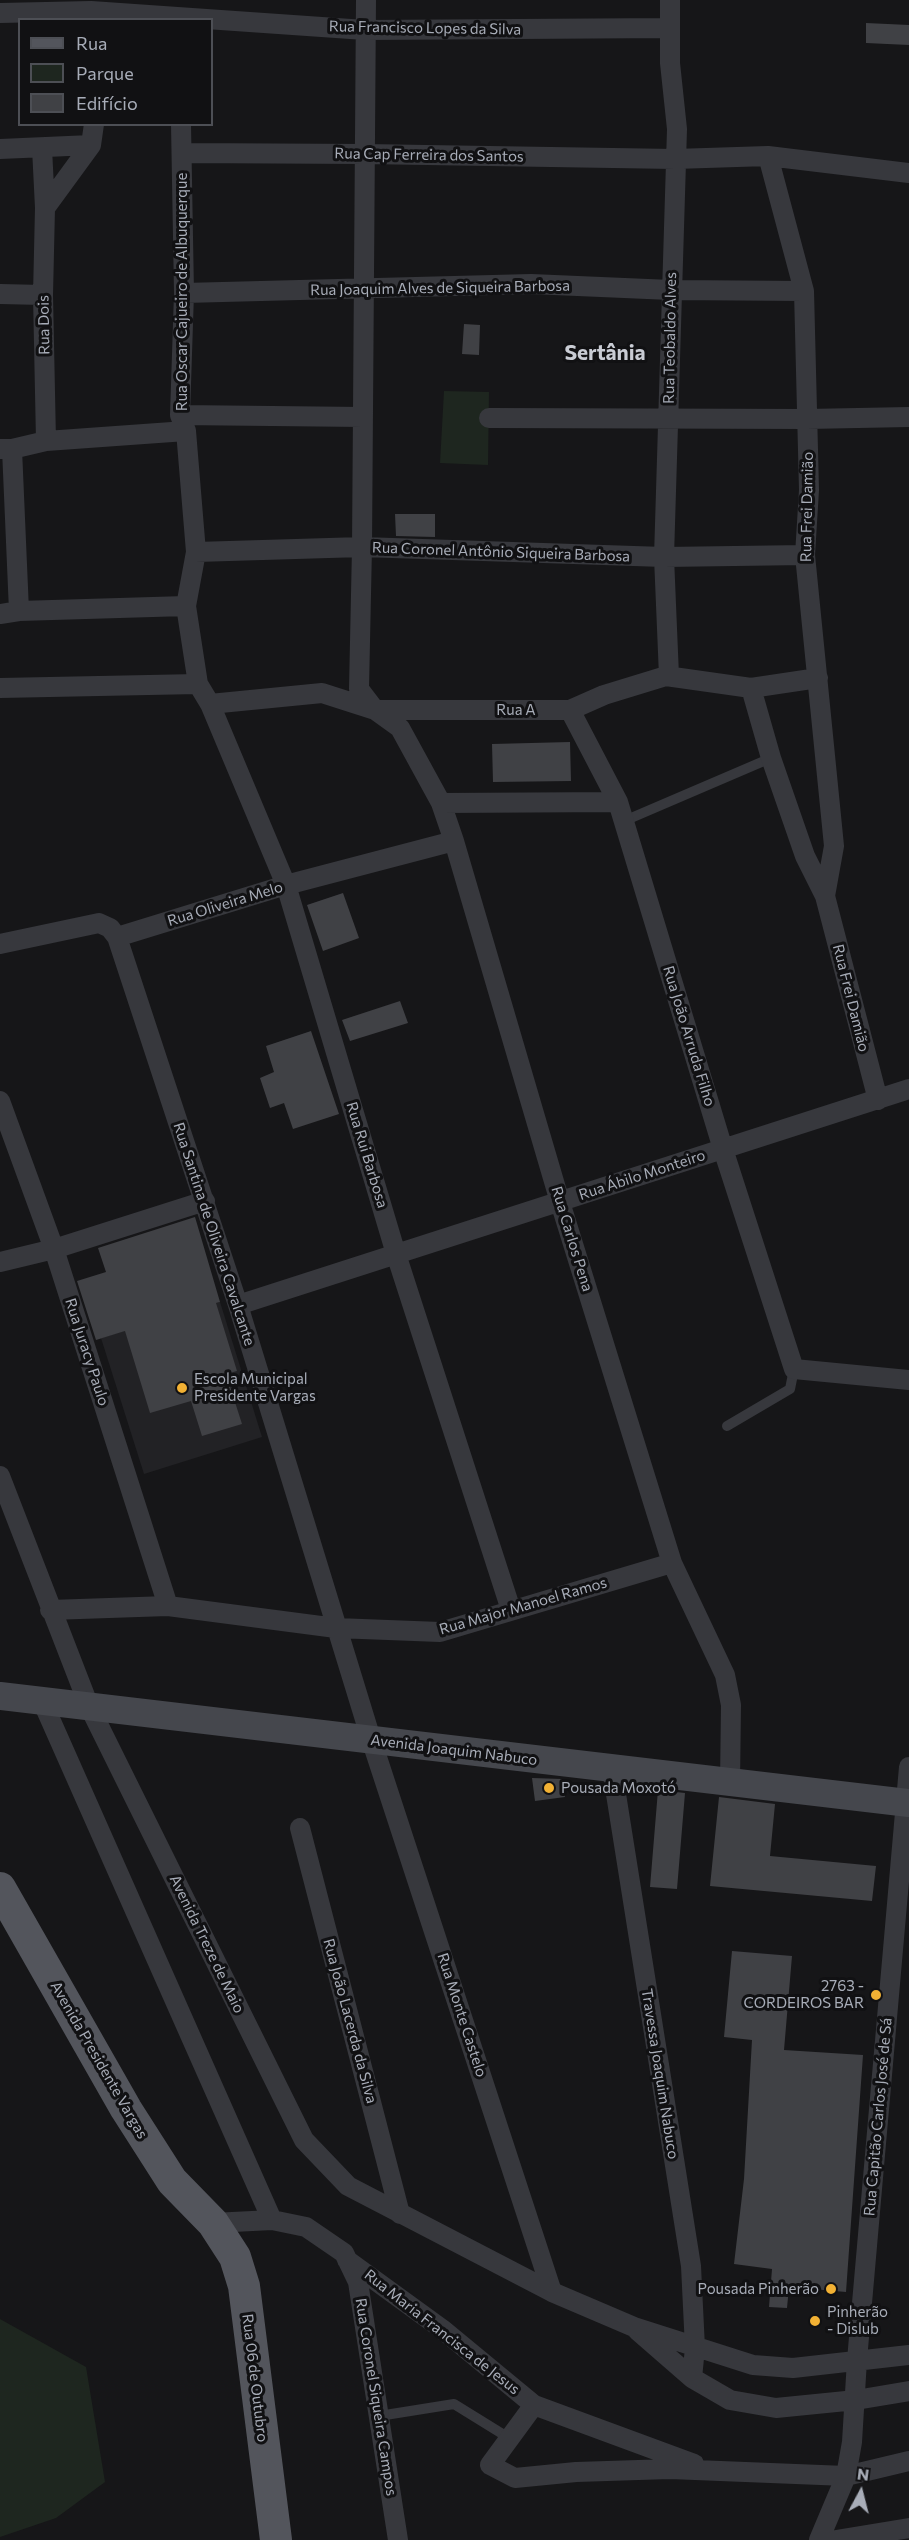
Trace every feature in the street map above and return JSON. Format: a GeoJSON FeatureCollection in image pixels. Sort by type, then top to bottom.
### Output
{"type":"FeatureCollection","features":[{"type":"Feature","properties":{"kind":"main road","name":"Avenida Joaquim Nabuco"},"geometry":{"type":"LineString","coordinates":[[3,1691],[43,1703],[371,1739],[908,1803]]}},
{"type":"Feature","properties":{"kind":"main road","name":"Avenida Presidente Vargas"},"geometry":{"type":"LineString","coordinates":[[0,1888],[132,2118],[172,2181],[213,2223]]}},
{"type":"Feature","properties":{"kind":"main road","name":"Rua 06 de Outubro"},"geometry":{"type":"LineString","coordinates":[[213,2223],[235,2257],[244,2286],[276,2540]]}},
{"type":"Feature","properties":{"kind":"street"},"geometry":{"type":"LineString","coordinates":[[366,0],[362,547],[358,689],[375,710]]}},
{"type":"Feature","properties":{"kind":"street","name":"Rua Teobaldo Alves"},"geometry":{"type":"LineString","coordinates":[[669,676],[664,557],[670,290],[677,129],[669,28],[670,0]]}},
{"type":"Feature","properties":{"kind":"street","name":"Rua Francisco Lopes da Silva"},"geometry":{"type":"LineString","coordinates":[[0,13],[91,15],[181,12],[365,30],[669,28]]}},
{"type":"Feature","properties":{"kind":"street"},"geometry":{"type":"LineString","coordinates":[[45,208],[91,145],[94,126]]}},
{"type":"Feature","properties":{"kind":"street","name":"Rua Oscar Cajueiro de Albuquerque"},"geometry":{"type":"LineString","coordinates":[[181,126],[184,293],[183,423],[196,552],[186,606],[198,684],[210,704]]}},
{"type":"Feature","properties":{"kind":"street"},"geometry":{"type":"LineString","coordinates":[[0,149],[91,145]]}},
{"type":"Feature","properties":{"kind":"street","name":"Rua Dois"},"geometry":{"type":"LineString","coordinates":[[42,147],[45,208],[43,295],[46,441]]}},
{"type":"Feature","properties":{"kind":"street","name":"Rua Cap Ferreira dos Santos"},"geometry":{"type":"LineString","coordinates":[[183,153],[365,153],[675,159],[768,156],[909,173]]}},
{"type":"Feature","properties":{"kind":"street","name":"Rua Frei Damião"},"geometry":{"type":"LineString","coordinates":[[768,156],[804,291],[810,490],[805,555],[834,846],[825,896]]}},
{"type":"Feature","properties":{"kind":"street","name":"Rua Joaquim Alves de Siqueira Barbosa"},"geometry":{"type":"LineString","coordinates":[[184,293],[531,284],[670,290],[804,291]]}},
{"type":"Feature","properties":{"kind":"street"},"geometry":{"type":"LineString","coordinates":[[0,294],[43,295]]}},
{"type":"Feature","properties":{"kind":"street"},"geometry":{"type":"LineString","coordinates":[[186,606],[9,612],[6,449],[46,441],[183,423],[363,417]]}},
{"type":"Feature","properties":{"kind":"street"},"geometry":{"type":"LineString","coordinates":[[489,418],[909,417]]}},
{"type":"Feature","properties":{"kind":"street","name":"Rua Coronel Antônio Siqueira Barbosa"},"geometry":{"type":"LineString","coordinates":[[196,552],[362,547],[664,557],[805,555]]}},
{"type":"Feature","properties":{"kind":"street","name":"Rua A"},"geometry":{"type":"LineString","coordinates":[[210,704],[322,693],[375,710],[570,710],[604,695],[669,676],[751,688],[818,678]]}},
{"type":"Feature","properties":{"kind":"street"},"geometry":{"type":"LineString","coordinates":[[0,688],[198,684]]}},
{"type":"Feature","properties":{"kind":"street","name":"Rua Frei Damião"},"geometry":{"type":"LineString","coordinates":[[751,688],[771,758],[805,856],[825,896],[878,1100]]}},
{"type":"Feature","properties":{"kind":"street","name":"Rua Rui Barbosa"},"geometry":{"type":"LineString","coordinates":[[210,704],[286,885],[396,1254],[511,1610]]}},
{"type":"Feature","properties":{"kind":"street","name":"Rua Carlos Pena"},"geometry":{"type":"LineString","coordinates":[[375,710],[400,728],[441,803],[454,841],[560,1202],[672,1563],[724,1675],[731,1705],[730,1783]]}},
{"type":"Feature","properties":{"kind":"street","name":"Rua João Arruda Filho"},"geometry":{"type":"LineString","coordinates":[[570,710],[621,811],[723,1149],[794,1369]]}},
{"type":"Feature","properties":{"kind":"street"},"geometry":{"type":"LineString","coordinates":[[441,803],[621,811]]}},
{"type":"Feature","properties":{"kind":"street","name":"Rua Oliveira Melo"},"geometry":{"type":"LineString","coordinates":[[117,937],[286,885],[454,841]]}},
{"type":"Feature","properties":{"kind":"street"},"geometry":{"type":"LineString","coordinates":[[0,944],[99,923],[110,928],[117,937]]}},
{"type":"Feature","properties":{"kind":"street","name":"Rua Santina de Oliveira Cavalcante"},"geometry":{"type":"LineString","coordinates":[[117,937],[238,1305],[371,1739]]}},
{"type":"Feature","properties":{"kind":"street","name":"Rua Ábilo Monteiro"},"geometry":{"type":"LineString","coordinates":[[238,1305],[909,1089]]}},
{"type":"Feature","properties":{"kind":"street","name":"Rua Juracy Paulo"},"geometry":{"type":"LineString","coordinates":[[0,1101],[54,1249],[168,1606]]}},
{"type":"Feature","properties":{"kind":"street"},"geometry":{"type":"LineString","coordinates":[[0,1262],[54,1249],[205,1201]]}},
{"type":"Feature","properties":{"kind":"street"},"geometry":{"type":"LineString","coordinates":[[794,1369],[909,1380]]}},
{"type":"Feature","properties":{"kind":"street","name":"Avenida Treze de Maio"},"geometry":{"type":"LineString","coordinates":[[0,1476],[89,1707],[304,2140],[348,2186],[552,2292],[634,2327]]}},
{"type":"Feature","properties":{"kind":"street","name":"Rua Major Manoel Ramos"},"geometry":{"type":"LineString","coordinates":[[50,1610],[168,1606],[336,1628],[440,1632],[672,1563]]}},
{"type":"Feature","properties":{"kind":"street"},"geometry":{"type":"LineString","coordinates":[[43,1703],[272,2220]]}},
{"type":"Feature","properties":{"kind":"street","name":"Rua Monte Castelo"},"geometry":{"type":"LineString","coordinates":[[371,1739],[552,2292]]}},
{"type":"Feature","properties":{"kind":"street","name":"Rua Capitão Carlos José de Sá"},"geometry":{"type":"LineString","coordinates":[[819,2540],[846,2476],[856,2400],[857,2360],[908,1803],[909,1767]]}},
{"type":"Feature","properties":{"kind":"street","name":"Travessa Joaquim Nabuco"},"geometry":{"type":"LineString","coordinates":[[612,1769],[691,2266],[695,2348],[692,2378]]}},
{"type":"Feature","properties":{"kind":"street","name":"Rua João Lacerda da Silva"},"geometry":{"type":"LineString","coordinates":[[300,1828],[400,2214]]}},
{"type":"Feature","properties":{"kind":"street","name":"Rua Coronel Siqueira Campos"},"geometry":{"type":"LineString","coordinates":[[213,2223],[272,2220],[306,2228],[344,2253],[358,2282],[398,2540]]}},
{"type":"Feature","properties":{"kind":"street","name":"Rua Maria Francisca de Jesus"},"geometry":{"type":"LineString","coordinates":[[347,2260],[442,2329],[534,2405],[490,2465],[515,2478],[576,2472],[670,2469],[846,2476],[909,2461]]}},
{"type":"Feature","properties":{"kind":"street"},"geometry":{"type":"LineString","coordinates":[[634,2327],[753,2365],[793,2368],[909,2355]]}},
{"type":"Feature","properties":{"kind":"street"},"geometry":{"type":"LineString","coordinates":[[634,2327],[692,2378],[729,2400],[776,2408],[856,2400],[909,2391]]}},
{"type":"Feature","properties":{"kind":"street"},"geometry":{"type":"LineString","coordinates":[[534,2405],[711,2471]]}},
{"type":"Feature","properties":{"kind":"street"},"geometry":{"type":"LineString","coordinates":[[836,2540],[909,2529]]}},
{"type":"Feature","properties":{"kind":"lane"},"geometry":{"type":"LineString","coordinates":[[621,811],[771,758]]}},
{"type":"Feature","properties":{"kind":"lane"},"geometry":{"type":"LineString","coordinates":[[727,1426],[790,1389],[794,1369]]}},
{"type":"Feature","properties":{"kind":"lane"},"geometry":{"type":"LineString","coordinates":[[379,2416],[454,2404],[509,2438]]}},
{"type":"Feature","properties":{"kind":"shaded area","name":"Escola Municipal Presidente Vargas"},"geometry":{"type":"Polygon","coordinates":[[[220,1302],[262,1437],[144,1474],[101,1338],[220,1302]]]}},
{"type":"Feature","properties":{"kind":"green space"},"geometry":{"type":"Polygon","coordinates":[[[444,391],[489,392],[488,465],[440,463],[444,391]]]}},
{"type":"Feature","properties":{"kind":"green space"},"geometry":{"type":"Polygon","coordinates":[[[0,2319],[86,2367],[105,2482],[56,2518],[0,2537],[0,2319]]]}},
{"type":"Feature","properties":{"kind":"building"},"geometry":{"type":"Polygon","coordinates":[[[866,23],[909,25],[909,45],[866,43],[866,23]]]}},
{"type":"Feature","properties":{"kind":"building"},"geometry":{"type":"Polygon","coordinates":[[[464,324],[480,325],[479,355],[462,354],[464,324]]]}},
{"type":"Feature","properties":{"kind":"building"},"geometry":{"type":"Polygon","coordinates":[[[395,514],[435,514],[435,537],[396,536],[395,514]]]}},
{"type":"Feature","properties":{"kind":"building"},"geometry":{"type":"Polygon","coordinates":[[[570,742],[571,781],[493,782],[492,744],[570,742]]]}},
{"type":"Feature","properties":{"kind":"building"},"geometry":{"type":"Polygon","coordinates":[[[343,893],[359,938],[323,951],[307,905],[343,893]]]}},
{"type":"Feature","properties":{"kind":"building"},"geometry":{"type":"Polygon","coordinates":[[[400,1001],[408,1023],[350,1041],[342,1020],[400,1001]]]}},
{"type":"Feature","properties":{"kind":"building"},"geometry":{"type":"Polygon","coordinates":[[[311,1031],[339,1114],[293,1129],[284,1103],[270,1108],[260,1078],[274,1072],[266,1046],[311,1031]]]}},
{"type":"Feature","properties":{"kind":"building"},"geometry":{"type":"Polygon","coordinates":[[[195,1217],[220,1302],[216,1303],[237,1371],[226,1374],[242,1424],[202,1436],[191,1401],[150,1413],[125,1331],[96,1340],[77,1281],[106,1272],[98,1248],[195,1217]]]}},
{"type":"Feature","properties":{"kind":"building","name":"Pousada Moxotó"},"geometry":{"type":"Polygon","coordinates":[[[532,1778],[562,1779],[565,1797],[535,1801],[532,1778]]]}},
{"type":"Feature","properties":{"kind":"building"},"geometry":{"type":"Polygon","coordinates":[[[658,1790],[685,1793],[677,1889],[650,1887],[658,1790]]]}},
{"type":"Feature","properties":{"kind":"building"},"geometry":{"type":"Polygon","coordinates":[[[719,1797],[775,1804],[770,1856],[876,1866],[872,1901],[710,1886],[719,1797]]]}},
{"type":"Feature","properties":{"kind":"building"},"geometry":{"type":"Polygon","coordinates":[[[732,1951],[792,1956],[784,2050],[863,2055],[846,2292],[789,2287],[787,2308],[769,2307],[772,2269],[734,2264],[744,2179],[752,2040],[724,2037],[732,1951]]]}},
{"type":"Feature","properties":{"kind":"place","name":"Escola Municipal Presidente Vargas"},"geometry":{"type":"Point","coordinates":[182,1388]}},
{"type":"Feature","properties":{"kind":"place","name":"Pousada Moxotó"},"geometry":{"type":"Point","coordinates":[549,1788]}},
{"type":"Feature","properties":{"kind":"place","name":"2763 - CORDEIROS BAR"},"geometry":{"type":"Point","coordinates":[876,1995]}},
{"type":"Feature","properties":{"kind":"place","name":"Pousada Pinherão"},"geometry":{"type":"Point","coordinates":[831,2289]}},
{"type":"Feature","properties":{"kind":"place","name":"Pinherão - Dislub"},"geometry":{"type":"Point","coordinates":[815,2321]}},
{"type":"Feature","properties":{"kind":"district","name":"Sertânia"},"geometry":{"type":"Point","coordinates":[605,353]}}]}
